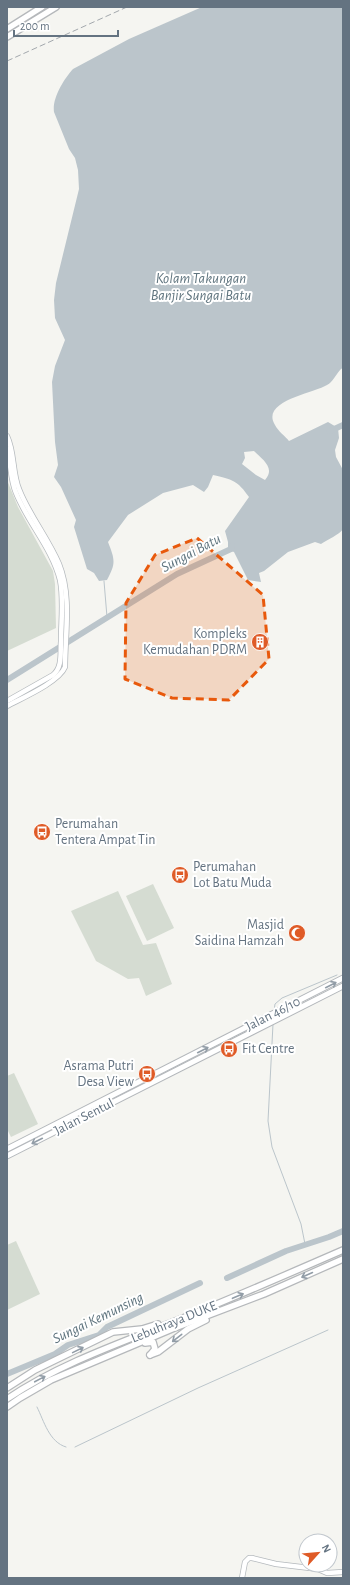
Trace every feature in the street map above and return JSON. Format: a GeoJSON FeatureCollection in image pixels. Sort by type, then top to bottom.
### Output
{"type":"FeatureCollection","features":[{"type":"Feature","properties":{"kind":"highway"},"geometry":{"type":"LineString","coordinates":[[7,29],[42,7]]}},
{"type":"Feature","properties":{"kind":"highway"},"geometry":{"type":"LineString","coordinates":[[7,37],[56,7]]}},
{"type":"Feature","properties":{"kind":"highway","name":"Lebuhraya DUKE"},"geometry":{"type":"LineString","coordinates":[[7,1399],[34,1382],[84,1358],[220,1303],[343,1250]]}},
{"type":"Feature","properties":{"kind":"highway","name":"Lebuhraya DUKE"},"geometry":{"type":"LineString","coordinates":[[7,1407],[51,1380],[172,1329],[264,1294],[343,1259]]}},
{"type":"Feature","properties":{"kind":"highway"},"geometry":{"type":"LineString","coordinates":[[7,1388],[35,1370],[113,1332],[142,1329],[220,1303]]}},
{"type":"Feature","properties":{"kind":"highway"},"geometry":{"type":"LineString","coordinates":[[139,1343],[153,1342],[155,1349],[150,1355],[158,1352],[188,1329],[222,1310]]}},
{"type":"Feature","properties":{"kind":"main road","name":"Jalan 46/10"},"geometry":{"type":"LineString","coordinates":[[139,1082],[343,978]]}},
{"type":"Feature","properties":{"kind":"main road","name":"Jalan 46/10"},"geometry":{"type":"LineString","coordinates":[[158,1080],[343,986]]}},
{"type":"Feature","properties":{"kind":"main road","name":"Jalan Sentul"},"geometry":{"type":"LineString","coordinates":[[9,1155],[158,1080]]}},
{"type":"Feature","properties":{"kind":"main road","name":"Jalan Sentul"},"geometry":{"type":"LineString","coordinates":[[7,1149],[139,1082]]}},
{"type":"Feature","properties":{"kind":"street"},"geometry":{"type":"LineString","coordinates":[[7,436],[12,479],[16,494],[55,565],[63,587],[62,655],[59,666],[54,674],[7,701]]}},
{"type":"Feature","properties":{"kind":"street"},"geometry":{"type":"LineString","coordinates":[[7,706],[60,675],[65,667],[62,655]]}},
{"type":"Feature","properties":{"kind":"street"},"geometry":{"type":"LineString","coordinates":[[242,1578],[245,1562],[249,1558],[276,1564],[318,1569],[327,1572],[343,1572]]}},
{"type":"Feature","properties":{"kind":"highlighted area"},"geometry":{"type":"Polygon","coordinates":[[[197,538],[263,595],[269,659],[229,700],[172,698],[125,679],[126,603],[155,555],[197,538]]]}},
{"type":"Feature","properties":{"kind":"shaded area"},"geometry":{"type":"Polygon","coordinates":[[[7,480],[18,507],[53,571],[55,584],[56,628],[7,651],[7,480]]]}},
{"type":"Feature","properties":{"kind":"shaded area"},"geometry":{"type":"Polygon","coordinates":[[[153,884],[174,928],[147,941],[126,896],[153,884]]]}},
{"type":"Feature","properties":{"kind":"shaded area"},"geometry":{"type":"Polygon","coordinates":[[[118,891],[143,945],[156,943],[172,984],[146,996],[139,978],[128,979],[96,961],[71,911],[118,891]]]}},
{"type":"Feature","properties":{"kind":"shaded area"},"geometry":{"type":"Polygon","coordinates":[[[14,1073],[38,1124],[11,1137],[7,1129],[7,1076],[14,1073]]]}},
{"type":"Feature","properties":{"kind":"shaded area"},"geometry":{"type":"Polygon","coordinates":[[[16,1241],[40,1294],[7,1310],[7,1245],[16,1241]]]}},
{"type":"Feature","properties":{"kind":"water","name":"Kolam Takungan Banjir Sungai Batu"},"geometry":{"type":"Polygon","coordinates":[[[202,7],[343,7],[343,368],[327,385],[281,404],[275,410],[272,417],[276,427],[289,441],[328,422],[338,428],[339,438],[335,450],[336,457],[343,470],[343,529],[321,544],[315,542],[288,552],[264,571],[259,573],[261,582],[248,580],[234,552],[228,550],[228,542],[225,531],[249,497],[238,484],[225,478],[213,475],[204,492],[193,485],[163,493],[128,515],[108,542],[114,561],[107,580],[99,581],[94,573],[87,569],[74,527],[76,520],[61,487],[54,477],[58,465],[55,442],[52,382],[55,366],[65,340],[55,318],[54,300],[56,283],[79,189],[78,170],[75,158],[69,149],[54,112],[55,101],[63,83],[73,69],[129,39],[202,7]],[[254,451],[244,452],[245,458],[242,464],[265,480],[269,472],[267,464],[254,451]]]}},
{"type":"Feature","properties":{"kind":"waterway","name":"Sungai Batu"},"geometry":{"type":"LineString","coordinates":[[330,431],[343,425]]}},
{"type":"Feature","properties":{"kind":"waterway","name":"Sungai Batu"},"geometry":{"type":"LineString","coordinates":[[7,680],[177,574],[231,549],[232,546]]}},
{"type":"Feature","properties":{"kind":"waterway"},"geometry":{"type":"LineString","coordinates":[[104,581],[107,617]]}},
{"type":"Feature","properties":{"kind":"waterway"},"geometry":{"type":"LineString","coordinates":[[274,1011],[275,1004],[282,998],[337,975]]}},
{"type":"Feature","properties":{"kind":"waterway"},"geometry":{"type":"LineString","coordinates":[[273,1024],[268,1121],[272,1147],[301,1224],[305,1244]]}},
{"type":"Feature","properties":{"kind":"waterway","name":"Sungai Kemunsing"},"geometry":{"type":"LineString","coordinates":[[227,1278],[286,1251],[343,1231]]}},
{"type":"Feature","properties":{"kind":"waterway","name":"Sungai Kemunsing"},"geometry":{"type":"LineString","coordinates":[[7,1374],[55,1354],[68,1345],[99,1335],[107,1327],[200,1283]]}},
{"type":"Feature","properties":{"kind":"waterway"},"geometry":{"type":"LineString","coordinates":[[75,1447],[198,1388],[328,1330]]}},
{"type":"Feature","properties":{"kind":"waterway"},"geometry":{"type":"LineString","coordinates":[[37,1407],[51,1436],[55,1441],[66,1447]]}},
{"type":"Feature","properties":{"kind":"railway"},"geometry":{"type":"LineString","coordinates":[[7,61],[127,7]]}},
{"type":"Feature","properties":{"kind":"place","name":"Kompleks Kemudahan PDRM"},"geometry":{"type":"Point","coordinates":[260,642]}},
{"type":"Feature","properties":{"kind":"place","name":"Perumahan Tentera Ampat Tin"},"geometry":{"type":"Point","coordinates":[42,832]}},
{"type":"Feature","properties":{"kind":"place","name":"Perumahan Lot Batu Muda"},"geometry":{"type":"Point","coordinates":[180,875]}},
{"type":"Feature","properties":{"kind":"place","name":"Masjid Saidina Hamzah"},"geometry":{"type":"Point","coordinates":[297,933]}},
{"type":"Feature","properties":{"kind":"place","name":"Fit Centre"},"geometry":{"type":"Point","coordinates":[229,1049]}},
{"type":"Feature","properties":{"kind":"place","name":"Asrama Putri Desa View"},"geometry":{"type":"Point","coordinates":[147,1074]}}]}
